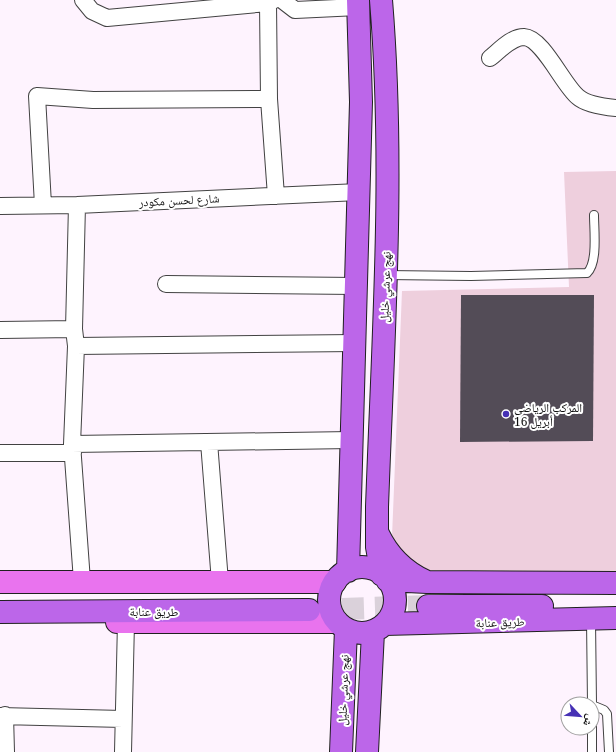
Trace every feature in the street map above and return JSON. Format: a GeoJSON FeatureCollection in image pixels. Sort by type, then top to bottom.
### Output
{"type":"FeatureCollection","features":[{"type":"Feature","properties":{"kind":"highway","name":"نهج عرشي خليل"},"geometry":{"type":"LineString","coordinates":[[381,0],[385,49],[389,164],[377,547],[385,577]]}},
{"type":"Feature","properties":{"kind":"highway"},"geometry":{"type":"LineString","coordinates":[[342,576],[357,286],[361,102],[358,3]]}},
{"type":"Feature","properties":{"kind":"highway"},"geometry":{"type":"LineString","coordinates":[[377,533],[382,544],[397,562],[416,577],[427,594]]}},
{"type":"Feature","properties":{"kind":"highway"},"geometry":{"type":"LineString","coordinates":[[367,752],[371,662],[379,628],[393,610],[395,602],[394,594],[385,577],[369,568],[362,568],[342,576],[331,589],[330,602],[333,615],[341,626],[354,633],[364,634],[379,628]]}},
{"type":"Feature","properties":{"kind":"highway","name":"طريق عنابة"},"geometry":{"type":"LineString","coordinates":[[385,577],[427,594],[616,606]]}},
{"type":"Feature","properties":{"kind":"highway","name":"طريق عنابة"},"geometry":{"type":"LineString","coordinates":[[427,594],[616,583]]}},
{"type":"Feature","properties":{"kind":"highway","name":"طريق عنابة"},"geometry":{"type":"LineString","coordinates":[[427,594],[616,596]]}},
{"type":"Feature","properties":{"kind":"highway","name":"طريق عنابة"},"geometry":{"type":"LineString","coordinates":[[0,603],[308,604],[0,612]]}},
{"type":"Feature","properties":{"kind":"highway","name":"طريق عنابة"},"geometry":{"type":"LineString","coordinates":[[379,628],[410,624],[616,618]]}},
{"type":"Feature","properties":{"kind":"highway"},"geometry":{"type":"LineString","coordinates":[[371,662],[378,645],[386,634],[410,624]]}},
{"type":"Feature","properties":{"kind":"highway","name":"نهج عرشي خليل"},"geometry":{"type":"LineString","coordinates":[[341,626],[341,752]]}},
{"type":"Feature","properties":{"kind":"main road"},"geometry":{"type":"LineString","coordinates":[[0,582],[220,582],[342,576]]}},
{"type":"Feature","properties":{"kind":"main road"},"geometry":{"type":"LineString","coordinates":[[0,620],[341,626]]}},
{"type":"Feature","properties":{"kind":"street"},"geometry":{"type":"LineString","coordinates":[[83,0],[92,11],[107,18],[274,1],[295,10],[358,3]]}},
{"type":"Feature","properties":{"kind":"street"},"geometry":{"type":"LineString","coordinates":[[274,1],[269,99],[276,196]]}},
{"type":"Feature","properties":{"kind":"street"},"geometry":{"type":"LineString","coordinates":[[490,58],[512,40],[523,37],[532,40],[544,51],[579,98],[604,107],[616,108]]}},
{"type":"Feature","properties":{"kind":"street"},"geometry":{"type":"LineString","coordinates":[[43,205],[37,96],[93,100],[269,99]]}},
{"type":"Feature","properties":{"kind":"street","name":"شارع لحسن مكودر"},"geometry":{"type":"LineString","coordinates":[[0,206],[77,205],[359,192]]}},
{"type":"Feature","properties":{"kind":"street"},"geometry":{"type":"LineString","coordinates":[[77,205],[74,329],[76,346],[73,449],[82,581]]}},
{"type":"Feature","properties":{"kind":"street"},"geometry":{"type":"LineString","coordinates":[[166,284],[357,286]]}},
{"type":"Feature","properties":{"kind":"street"},"geometry":{"type":"LineString","coordinates":[[0,330],[74,329]]}},
{"type":"Feature","properties":{"kind":"street"},"geometry":{"type":"LineString","coordinates":[[76,346],[355,343]]}},
{"type":"Feature","properties":{"kind":"street"},"geometry":{"type":"LineString","coordinates":[[0,453],[209,442],[350,440]]}},
{"type":"Feature","properties":{"kind":"street"},"geometry":{"type":"LineString","coordinates":[[209,442],[220,582]]}},
{"type":"Feature","properties":{"kind":"street"},"geometry":{"type":"LineString","coordinates":[[123,752],[122,719],[126,622]]}},
{"type":"Feature","properties":{"kind":"street"},"geometry":{"type":"LineString","coordinates":[[6,752],[2,716],[122,719]]}},
{"type":"Feature","properties":{"kind":"lane"},"geometry":{"type":"LineString","coordinates":[[385,275],[587,273],[594,261],[594,215]]}},
{"type":"Feature","properties":{"kind":"lane"},"geometry":{"type":"LineString","coordinates":[[591,619],[592,696]]}},
{"type":"Feature","properties":{"kind":"lane"},"geometry":{"type":"LineString","coordinates":[[600,708],[608,714],[609,752]]}},
{"type":"Feature","properties":{"kind":"lane"},"geometry":{"type":"LineString","coordinates":[[592,736],[592,752]]}},
{"type":"Feature","properties":{"kind":"shaded area","name":"المركب الرياضي 16 أبريل"},"geometry":{"type":"Polygon","coordinates":[[[616,171],[616,572],[422,571],[396,552],[392,537],[402,291],[569,287],[564,172],[616,171]]]}},
{"type":"Feature","properties":{"kind":"building"},"geometry":{"type":"Polygon","coordinates":[[[461,295],[594,295],[593,441],[460,442],[461,295]]]}},
{"type":"Feature","properties":{"kind":"tunnel"},"geometry":{"type":"LineString","coordinates":[[309,610],[428,606]]}},
{"type":"Feature","properties":{"kind":"place","name":"المركب الرياضي 16 أبريل"},"geometry":{"type":"Point","coordinates":[506,414]}}]}
